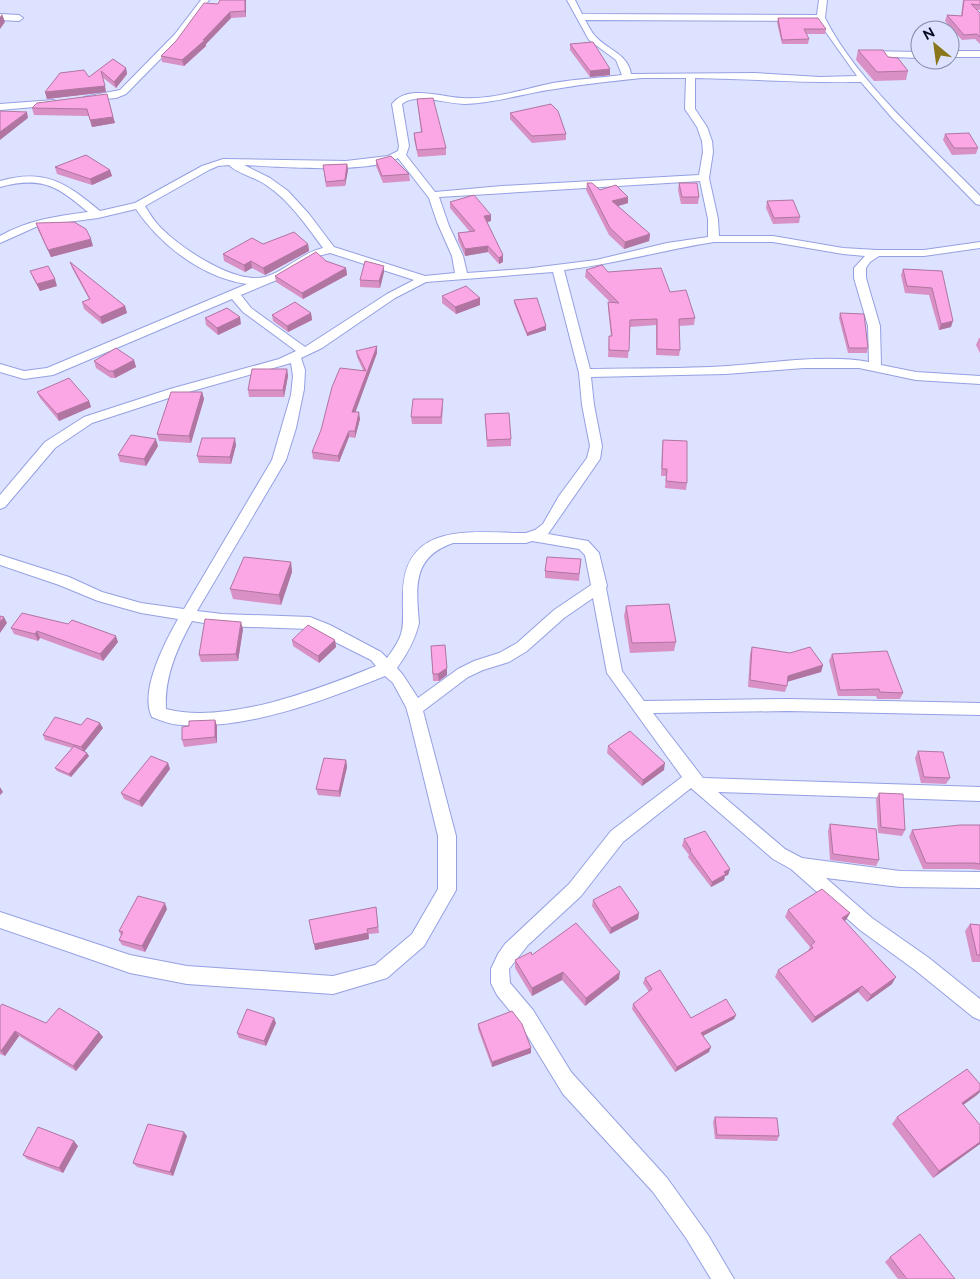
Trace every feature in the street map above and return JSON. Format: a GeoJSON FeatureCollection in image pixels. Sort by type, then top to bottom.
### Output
{"type":"FeatureCollection","features":[{"type":"Feature","properties":{"kind":"street"},"geometry":{"type":"LineString","coordinates":[[81,100],[116,95],[123,92],[178,36],[205,0]]}},
{"type":"Feature","properties":{"kind":"street"},"geometry":{"type":"LineString","coordinates":[[571,0],[594,40],[619,57],[626,68],[627,77]]}},
{"type":"Feature","properties":{"kind":"street"},"geometry":{"type":"LineString","coordinates":[[823,0],[821,18],[831,36],[863,79],[890,112],[980,202]]}},
{"type":"Feature","properties":{"kind":"street"},"geometry":{"type":"LineString","coordinates":[[0,17],[19,18]]}},
{"type":"Feature","properties":{"kind":"street"},"geometry":{"type":"LineString","coordinates":[[580,17],[821,18]]}},
{"type":"Feature","properties":{"kind":"street"},"geometry":{"type":"LineString","coordinates":[[846,54],[910,55]]}},
{"type":"Feature","properties":{"kind":"street"},"geometry":{"type":"LineString","coordinates":[[960,54],[980,54]]}},
{"type":"Feature","properties":{"kind":"street"},"geometry":{"type":"LineString","coordinates":[[401,155],[404,146],[398,104],[404,98],[427,96],[455,100],[488,100],[548,87],[666,74],[820,80],[863,79]]}},
{"type":"Feature","properties":{"kind":"street"},"geometry":{"type":"LineString","coordinates":[[692,76],[690,109],[702,127],[707,141],[708,152],[704,178],[713,219],[714,239]]}},
{"type":"Feature","properties":{"kind":"street"},"geometry":{"type":"LineString","coordinates":[[0,107],[66,102]]}},
{"type":"Feature","properties":{"kind":"street"},"geometry":{"type":"LineString","coordinates":[[0,240],[34,224],[98,215],[139,206],[215,164],[228,162],[317,165],[380,160],[401,155]]}},
{"type":"Feature","properties":{"kind":"street"},"geometry":{"type":"LineString","coordinates":[[401,155],[439,207],[443,224],[459,258],[461,276]]}},
{"type":"Feature","properties":{"kind":"street"},"geometry":{"type":"LineString","coordinates":[[228,162],[256,174],[276,187],[304,216],[330,250]]}},
{"type":"Feature","properties":{"kind":"street"},"geometry":{"type":"LineString","coordinates":[[0,184],[18,179],[35,178],[49,180],[63,187],[98,215]]}},
{"type":"Feature","properties":{"kind":"street"},"geometry":{"type":"LineString","coordinates":[[432,195],[550,186],[704,178]]}},
{"type":"Feature","properties":{"kind":"street"},"geometry":{"type":"LineString","coordinates":[[139,206],[148,221],[161,235],[184,251],[240,280],[254,282],[268,279]]}},
{"type":"Feature","properties":{"kind":"street"},"geometry":{"type":"LineString","coordinates":[[0,504],[50,445],[88,420],[174,392],[258,370],[300,354],[351,324],[391,296],[424,280],[596,263],[667,246],[714,239],[773,239],[843,251],[876,253],[924,253],[980,245]]}},
{"type":"Feature","properties":{"kind":"street"},"geometry":{"type":"LineString","coordinates":[[0,368],[24,375],[49,372],[268,279],[306,258],[330,250],[374,262],[424,280]]}},
{"type":"Feature","properties":{"kind":"street"},"geometry":{"type":"LineString","coordinates":[[843,251],[857,261],[860,268],[860,278],[874,326],[875,366]]}},
{"type":"Feature","properties":{"kind":"street"},"geometry":{"type":"LineString","coordinates":[[860,268],[866,260],[876,253]]}},
{"type":"Feature","properties":{"kind":"street"},"geometry":{"type":"LineString","coordinates":[[534,537],[548,527],[593,458],[596,446],[585,373],[558,268]]}},
{"type":"Feature","properties":{"kind":"street"},"geometry":{"type":"LineString","coordinates":[[234,294],[247,310],[300,354]]}},
{"type":"Feature","properties":{"kind":"street"},"geometry":{"type":"LineString","coordinates":[[300,354],[299,383],[287,439],[279,459],[239,530],[186,614],[163,666],[156,689],[155,706],[158,713],[168,718],[189,720],[232,718],[286,703],[388,668],[398,657],[410,631],[412,623],[411,575],[415,561],[435,544],[452,538],[534,537],[587,547],[594,555],[615,673],[695,781],[779,854],[797,864],[866,924],[922,964],[980,1011]]}},
{"type":"Feature","properties":{"kind":"street"},"geometry":{"type":"LineString","coordinates":[[585,373],[726,370],[804,364],[859,364],[916,376],[980,380]]}},
{"type":"Feature","properties":{"kind":"street"},"geometry":{"type":"LineString","coordinates":[[0,560],[64,581],[98,596],[141,608],[222,620],[310,623],[376,656],[398,680],[415,709],[447,836],[447,890],[418,940],[380,972],[333,985],[187,975],[130,964],[0,920]]}},
{"type":"Feature","properties":{"kind":"street"},"geometry":{"type":"LineString","coordinates":[[415,709],[463,674],[479,666],[504,658],[522,647],[559,614],[600,586]]}},
{"type":"Feature","properties":{"kind":"street"},"geometry":{"type":"LineString","coordinates":[[641,707],[788,704],[980,709]]}},
{"type":"Feature","properties":{"kind":"street"},"geometry":{"type":"LineString","coordinates":[[723,1279],[708,1253],[649,1171],[571,1087],[554,1064],[536,1030],[501,983],[499,975],[504,959],[577,888],[612,842],[628,827],[695,781],[980,794]]}},
{"type":"Feature","properties":{"kind":"street"},"geometry":{"type":"LineString","coordinates":[[797,864],[830,871],[900,879],[980,880]]}},
{"type":"Feature","properties":{"kind":"building"},"geometry":{"type":"Polygon","coordinates":[[[220,0],[245,0],[245,11],[230,12],[203,40],[205,40],[182,60],[161,56],[176,41],[204,3],[218,4],[220,0]]]}},
{"type":"Feature","properties":{"kind":"building"},"geometry":{"type":"Polygon","coordinates":[[[964,0],[980,0],[980,5],[971,4],[980,13],[980,37],[977,34],[964,35],[960,30],[960,20],[951,20],[947,15],[962,16],[964,0]]]}},
{"type":"Feature","properties":{"kind":"building"},"geometry":{"type":"Polygon","coordinates":[[[778,18],[818,18],[826,29],[804,29],[809,39],[782,40],[778,18]]]}},
{"type":"Feature","properties":{"kind":"building"},"geometry":{"type":"Polygon","coordinates":[[[593,42],[610,69],[590,71],[570,44],[593,42]]]}},
{"type":"Feature","properties":{"kind":"building"},"geometry":{"type":"Polygon","coordinates":[[[858,50],[883,50],[888,57],[898,58],[908,71],[877,72],[858,50]]]}},
{"type":"Feature","properties":{"kind":"building"},"geometry":{"type":"Polygon","coordinates":[[[113,59],[126,68],[114,82],[101,71],[105,86],[45,92],[60,73],[84,70],[89,77],[113,59]]]}},
{"type":"Feature","properties":{"kind":"building"},"geometry":{"type":"Polygon","coordinates":[[[107,94],[113,117],[90,120],[87,109],[32,108],[37,103],[107,94]]]}},
{"type":"Feature","properties":{"kind":"building"},"geometry":{"type":"Polygon","coordinates":[[[433,98],[446,148],[417,150],[414,133],[422,132],[417,99],[433,98]]]}},
{"type":"Feature","properties":{"kind":"building"},"geometry":{"type":"Polygon","coordinates":[[[551,104],[558,111],[566,134],[532,136],[510,113],[551,104]]]}},
{"type":"Feature","properties":{"kind":"building"},"geometry":{"type":"Polygon","coordinates":[[[0,111],[27,112],[0,132],[0,111]]]}},
{"type":"Feature","properties":{"kind":"building"},"geometry":{"type":"Polygon","coordinates":[[[969,133],[978,148],[954,148],[945,134],[969,133]]]}},
{"type":"Feature","properties":{"kind":"building"},"geometry":{"type":"Polygon","coordinates":[[[86,155],[110,170],[90,179],[55,167],[86,155]]]}},
{"type":"Feature","properties":{"kind":"building"},"geometry":{"type":"Polygon","coordinates":[[[391,156],[409,174],[382,176],[376,160],[391,156]]]}},
{"type":"Feature","properties":{"kind":"building"},"geometry":{"type":"Polygon","coordinates":[[[347,164],[345,180],[326,182],[323,165],[347,164]]]}},
{"type":"Feature","properties":{"kind":"building"},"geometry":{"type":"Polygon","coordinates":[[[587,183],[592,183],[600,190],[616,185],[628,197],[612,201],[650,234],[625,242],[610,228],[587,183]]]}},
{"type":"Feature","properties":{"kind":"building"},"geometry":{"type":"Polygon","coordinates":[[[679,183],[697,183],[699,197],[682,197],[679,183]]]}},
{"type":"Feature","properties":{"kind":"building"},"geometry":{"type":"Polygon","coordinates":[[[474,195],[491,215],[484,216],[503,255],[499,258],[488,246],[465,249],[458,233],[475,231],[450,202],[474,195]]]}},
{"type":"Feature","properties":{"kind":"building"},"geometry":{"type":"Polygon","coordinates":[[[793,200],[800,217],[774,218],[767,201],[793,200]]]}},
{"type":"Feature","properties":{"kind":"building"},"geometry":{"type":"Polygon","coordinates":[[[74,222],[86,229],[91,239],[48,250],[36,223],[74,222]]]}},
{"type":"Feature","properties":{"kind":"building"},"geometry":{"type":"Polygon","coordinates":[[[294,232],[308,244],[263,268],[251,261],[244,265],[223,254],[252,238],[263,244],[294,232]]]}},
{"type":"Feature","properties":{"kind":"building"},"geometry":{"type":"Polygon","coordinates":[[[316,252],[326,261],[346,268],[302,293],[275,276],[316,252]]]}},
{"type":"Feature","properties":{"kind":"building"},"geometry":{"type":"Polygon","coordinates":[[[365,261],[384,266],[379,281],[360,280],[365,261]]]}},
{"type":"Feature","properties":{"kind":"building"},"geometry":{"type":"Polygon","coordinates":[[[70,262],[125,306],[100,317],[82,302],[90,299],[70,262]]]}},
{"type":"Feature","properties":{"kind":"building"},"geometry":{"type":"Polygon","coordinates":[[[602,265],[608,272],[661,268],[670,292],[686,290],[695,318],[679,319],[680,350],[657,349],[657,319],[630,320],[629,351],[609,350],[609,336],[612,336],[608,302],[619,303],[586,270],[602,265]]]}},
{"type":"Feature","properties":{"kind":"building"},"geometry":{"type":"Polygon","coordinates":[[[48,266],[55,279],[37,284],[30,271],[48,266]]]}},
{"type":"Feature","properties":{"kind":"building"},"geometry":{"type":"Polygon","coordinates":[[[903,269],[942,271],[953,321],[941,324],[932,288],[907,286],[903,269]]]}},
{"type":"Feature","properties":{"kind":"building"},"geometry":{"type":"Polygon","coordinates":[[[466,286],[480,298],[455,307],[442,296],[466,286]]]}},
{"type":"Feature","properties":{"kind":"building"},"geometry":{"type":"Polygon","coordinates":[[[537,298],[546,326],[527,333],[514,300],[537,298]]]}},
{"type":"Feature","properties":{"kind":"building"},"geometry":{"type":"Polygon","coordinates":[[[295,302],[311,313],[287,326],[272,315],[295,302]]]}},
{"type":"Feature","properties":{"kind":"building"},"geometry":{"type":"Polygon","coordinates":[[[227,308],[240,317],[217,328],[205,318],[227,308]]]}},
{"type":"Feature","properties":{"kind":"building"},"geometry":{"type":"Polygon","coordinates":[[[840,313],[864,314],[868,348],[849,348],[840,313]]]}},
{"type":"Feature","properties":{"kind":"building"},"geometry":{"type":"Polygon","coordinates":[[[377,346],[352,412],[359,412],[355,431],[349,431],[338,456],[312,452],[321,430],[332,387],[340,368],[366,371],[356,351],[377,346]]]}},
{"type":"Feature","properties":{"kind":"building"},"geometry":{"type":"Polygon","coordinates":[[[116,348],[134,360],[113,371],[109,371],[94,361],[116,348]]]}},
{"type":"Feature","properties":{"kind":"building"},"geometry":{"type":"Polygon","coordinates":[[[252,369],[287,369],[283,390],[248,390],[252,369]]]}},
{"type":"Feature","properties":{"kind":"building"},"geometry":{"type":"Polygon","coordinates":[[[69,378],[89,401],[57,414],[37,392],[69,378]]]}},
{"type":"Feature","properties":{"kind":"building"},"geometry":{"type":"Polygon","coordinates":[[[171,392],[202,392],[189,436],[157,434],[171,392]]]}},
{"type":"Feature","properties":{"kind":"building"},"geometry":{"type":"Polygon","coordinates":[[[413,399],[443,399],[441,417],[411,417],[413,399]]]}},
{"type":"Feature","properties":{"kind":"building"},"geometry":{"type":"Polygon","coordinates":[[[509,413],[511,439],[487,440],[485,414],[509,413]]]}},
{"type":"Feature","properties":{"kind":"building"},"geometry":{"type":"Polygon","coordinates":[[[131,435],[156,439],[144,459],[118,455],[131,435]]]}},
{"type":"Feature","properties":{"kind":"building"},"geometry":{"type":"Polygon","coordinates":[[[202,438],[235,438],[230,457],[197,456],[202,438]]]}},
{"type":"Feature","properties":{"kind":"building"},"geometry":{"type":"Polygon","coordinates":[[[663,440],[687,441],[687,483],[666,481],[667,469],[662,469],[663,440]]]}},
{"type":"Feature","properties":{"kind":"building"},"geometry":{"type":"Polygon","coordinates":[[[244,557],[291,562],[279,595],[230,589],[244,557]]]}},
{"type":"Feature","properties":{"kind":"building"},"geometry":{"type":"Polygon","coordinates":[[[547,557],[581,559],[579,574],[545,571],[547,557]]]}},
{"type":"Feature","properties":{"kind":"building"},"geometry":{"type":"Polygon","coordinates":[[[669,604],[676,642],[632,643],[626,606],[669,604]]]}},
{"type":"Feature","properties":{"kind":"building"},"geometry":{"type":"Polygon","coordinates":[[[22,613],[68,624],[72,620],[116,636],[100,654],[37,631],[35,634],[11,628],[22,613]]]}},
{"type":"Feature","properties":{"kind":"building"},"geometry":{"type":"Polygon","coordinates":[[[205,619],[241,622],[236,654],[199,655],[205,619]]]}},
{"type":"Feature","properties":{"kind":"building"},"geometry":{"type":"Polygon","coordinates":[[[308,625],[335,640],[318,656],[292,640],[308,625]]]}},
{"type":"Feature","properties":{"kind":"building"},"geometry":{"type":"Polygon","coordinates":[[[445,645],[447,668],[438,674],[433,674],[431,646],[445,645]]]}},
{"type":"Feature","properties":{"kind":"building"},"geometry":{"type":"Polygon","coordinates":[[[752,647],[790,653],[810,647],[823,665],[788,676],[787,686],[750,680],[752,647]]]}},
{"type":"Feature","properties":{"kind":"building"},"geometry":{"type":"Polygon","coordinates":[[[887,651],[903,693],[880,692],[879,689],[840,690],[832,654],[887,651]]]}},
{"type":"Feature","properties":{"kind":"building"},"geometry":{"type":"Polygon","coordinates":[[[55,717],[81,725],[87,718],[100,723],[81,747],[43,735],[55,717]]]}},
{"type":"Feature","properties":{"kind":"building"},"geometry":{"type":"Polygon","coordinates":[[[215,720],[215,737],[182,740],[182,727],[189,726],[189,721],[215,720]]]}},
{"type":"Feature","properties":{"kind":"building"},"geometry":{"type":"Polygon","coordinates":[[[630,731],[665,763],[643,780],[608,746],[630,731]]]}},
{"type":"Feature","properties":{"kind":"building"},"geometry":{"type":"Polygon","coordinates":[[[74,746],[87,753],[69,774],[55,768],[74,746]]]}},
{"type":"Feature","properties":{"kind":"building"},"geometry":{"type":"Polygon","coordinates":[[[918,751],[943,752],[950,778],[924,777],[918,751]]]}},
{"type":"Feature","properties":{"kind":"building"},"geometry":{"type":"Polygon","coordinates":[[[151,756],[168,763],[139,801],[121,793],[151,756]]]}},
{"type":"Feature","properties":{"kind":"building"},"geometry":{"type":"Polygon","coordinates":[[[324,758],[346,760],[339,791],[316,789],[324,758]]]}},
{"type":"Feature","properties":{"kind":"building"},"geometry":{"type":"Polygon","coordinates":[[[879,793],[903,794],[905,830],[881,827],[879,793]]]}},
{"type":"Feature","properties":{"kind":"building"},"geometry":{"type":"Polygon","coordinates":[[[830,824],[876,829],[879,860],[833,854],[830,824]]]}},
{"type":"Feature","properties":{"kind":"building"},"geometry":{"type":"Polygon","coordinates":[[[980,825],[980,864],[926,863],[912,830],[980,825]]]}},
{"type":"Feature","properties":{"kind":"building"},"geometry":{"type":"Polygon","coordinates":[[[705,831],[730,869],[724,872],[726,874],[712,882],[690,851],[684,839],[705,831]]]}},
{"type":"Feature","properties":{"kind":"building"},"geometry":{"type":"Polygon","coordinates":[[[620,886],[639,913],[611,928],[593,900],[620,886]]]}},
{"type":"Feature","properties":{"kind":"building"},"geometry":{"type":"Polygon","coordinates":[[[822,889],[850,913],[842,918],[896,977],[871,995],[862,986],[815,1017],[778,970],[813,948],[811,945],[815,942],[788,910],[822,889]]]}},
{"type":"Feature","properties":{"kind":"building"},"geometry":{"type":"Polygon","coordinates":[[[138,896],[165,903],[142,946],[119,940],[123,932],[119,931],[138,896]]]}},
{"type":"Feature","properties":{"kind":"building"},"geometry":{"type":"Polygon","coordinates":[[[376,907],[378,927],[367,929],[368,933],[314,944],[309,920],[376,907]]]}},
{"type":"Feature","properties":{"kind":"building"},"geometry":{"type":"Polygon","coordinates":[[[576,923],[620,972],[586,998],[563,972],[532,988],[515,960],[531,952],[532,955],[576,923]]]}},
{"type":"Feature","properties":{"kind":"building"},"geometry":{"type":"Polygon","coordinates":[[[970,924],[980,925],[980,955],[977,955],[970,924]]]}},
{"type":"Feature","properties":{"kind":"building"},"geometry":{"type":"Polygon","coordinates":[[[660,970],[691,1018],[726,999],[736,1015],[701,1033],[711,1047],[677,1067],[633,1004],[652,989],[645,978],[660,970]]]}},
{"type":"Feature","properties":{"kind":"building"},"geometry":{"type":"Polygon","coordinates":[[[2,1004],[46,1023],[59,1008],[99,1032],[73,1066],[15,1031],[1,1051],[0,1007],[2,1004]]]}},
{"type":"Feature","properties":{"kind":"building"},"geometry":{"type":"Polygon","coordinates":[[[247,1009],[274,1018],[264,1041],[237,1033],[247,1009]]]}},
{"type":"Feature","properties":{"kind":"building"},"geometry":{"type":"Polygon","coordinates":[[[512,1011],[522,1024],[531,1048],[492,1062],[478,1024],[512,1011]]]}},
{"type":"Feature","properties":{"kind":"building"},"geometry":{"type":"Polygon","coordinates":[[[967,1069],[980,1084],[980,1090],[962,1103],[980,1125],[980,1142],[939,1171],[897,1117],[967,1069]]]}},
{"type":"Feature","properties":{"kind":"building"},"geometry":{"type":"Polygon","coordinates":[[[715,1117],[777,1118],[779,1136],[717,1135],[715,1117]]]}},
{"type":"Feature","properties":{"kind":"building"},"geometry":{"type":"Polygon","coordinates":[[[148,1124],[184,1132],[170,1172],[133,1163],[148,1124]]]}},
{"type":"Feature","properties":{"kind":"building"},"geometry":{"type":"Polygon","coordinates":[[[38,1127],[74,1141],[59,1168],[23,1155],[38,1127]]]}},
{"type":"Feature","properties":{"kind":"building"},"geometry":{"type":"Polygon","coordinates":[[[920,1234],[955,1279],[907,1279],[890,1257],[920,1234]]]}}]}
